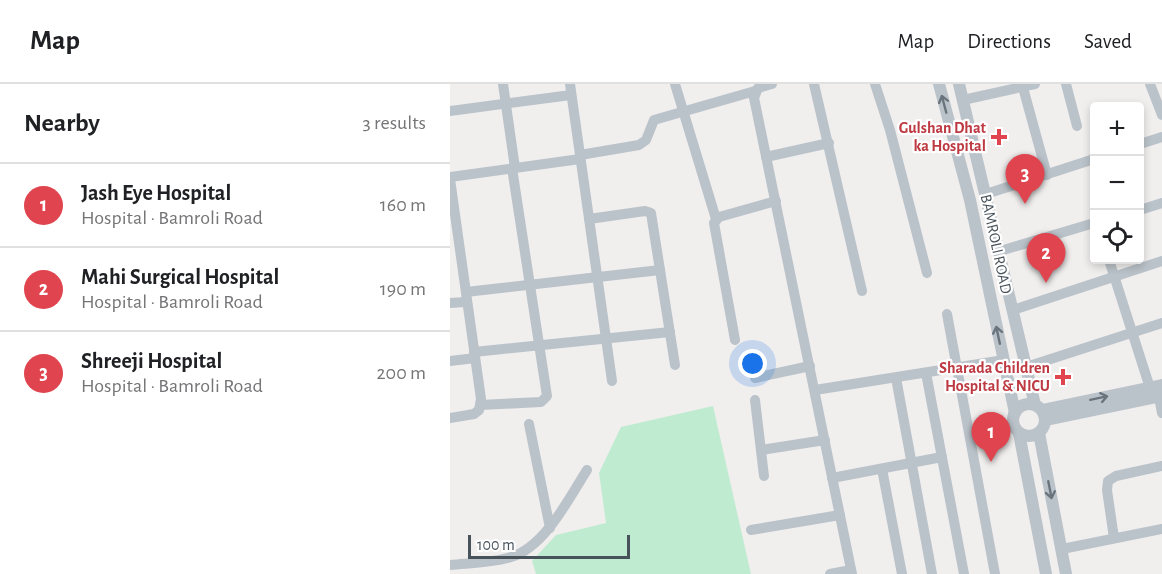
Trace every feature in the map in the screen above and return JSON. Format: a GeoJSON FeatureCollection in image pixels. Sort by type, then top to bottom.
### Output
{"type":"FeatureCollection","features":[{"type":"Feature","properties":{"kind":"street"},"geometry":{"type":"LineString","coordinates":[[480,405],[546,400],[547,390],[503,84]]}},
{"type":"Feature","properties":{"kind":"street"},"geometry":{"type":"LineString","coordinates":[[675,84],[716,219],[714,228],[735,340]]}},
{"type":"Feature","properties":{"kind":"street"},"geometry":{"type":"LineString","coordinates":[[450,418],[474,414],[480,405],[450,178],[639,145],[646,140],[654,120],[742,89],[755,90],[772,84]]}},
{"type":"Feature","properties":{"kind":"street"},"geometry":{"type":"LineString","coordinates":[[814,84],[862,291]]}},
{"type":"Feature","properties":{"kind":"street"},"geometry":{"type":"LineString","coordinates":[[875,84],[890,130],[927,273]]}},
{"type":"Feature","properties":{"kind":"street","name":"BAMROLI ROAD"},"geometry":{"type":"LineString","coordinates":[[939,84],[970,200],[1015,412]]}},
{"type":"Feature","properties":{"kind":"street","name":"BAMROLI ROAD"},"geometry":{"type":"LineString","coordinates":[[959,84],[1026,367],[1041,412]]}},
{"type":"Feature","properties":{"kind":"street"},"geometry":{"type":"LineString","coordinates":[[963,100],[1022,85],[1035,84]]}},
{"type":"Feature","properties":{"kind":"street"},"geometry":{"type":"LineString","coordinates":[[1066,84],[1077,126]]}},
{"type":"Feature","properties":{"kind":"street"},"geometry":{"type":"LineString","coordinates":[[1150,84],[1162,115]]}},
{"type":"Feature","properties":{"kind":"street"},"geometry":{"type":"LineString","coordinates":[[1022,85],[1047,175]]}},
{"type":"Feature","properties":{"kind":"street"},"geometry":{"type":"LineString","coordinates":[[450,111],[571,90],[612,381]]}},
{"type":"Feature","properties":{"kind":"street"},"geometry":{"type":"LineString","coordinates":[[755,90],[754,98],[851,572],[830,574]]}},
{"type":"Feature","properties":{"kind":"street"},"geometry":{"type":"LineString","coordinates":[[1144,143],[1162,136]]}},
{"type":"Feature","properties":{"kind":"street"},"geometry":{"type":"LineString","coordinates":[[766,157],[829,143]]}},
{"type":"Feature","properties":{"kind":"street"},"geometry":{"type":"LineString","coordinates":[[986,194],[1090,161]]}},
{"type":"Feature","properties":{"kind":"street"},"geometry":{"type":"LineString","coordinates":[[716,219],[776,201]]}},
{"type":"Feature","properties":{"kind":"street"},"geometry":{"type":"LineString","coordinates":[[1144,209],[1162,203]]}},
{"type":"Feature","properties":{"kind":"street"},"geometry":{"type":"LineString","coordinates":[[589,219],[651,213],[675,365]]}},
{"type":"Feature","properties":{"kind":"street"},"geometry":{"type":"LineString","coordinates":[[999,251],[1090,224]]}},
{"type":"Feature","properties":{"kind":"street"},"geometry":{"type":"LineString","coordinates":[[1013,310],[1162,261]]}},
{"type":"Feature","properties":{"kind":"street"},"geometry":{"type":"LineString","coordinates":[[1110,264],[1132,333],[1158,392],[1162,413]]}},
{"type":"Feature","properties":{"kind":"street"},"geometry":{"type":"LineString","coordinates":[[450,303],[466,297],[530,284],[660,270]]}},
{"type":"Feature","properties":{"kind":"street"},"geometry":{"type":"LineString","coordinates":[[947,314],[994,574]]}},
{"type":"Feature","properties":{"kind":"street"},"geometry":{"type":"LineString","coordinates":[[1026,367],[1162,323]]}},
{"type":"Feature","properties":{"kind":"street"},"geometry":{"type":"LineString","coordinates":[[450,361],[539,345],[670,332]]}},
{"type":"Feature","properties":{"kind":"street"},"geometry":{"type":"LineString","coordinates":[[815,390],[1004,360]]}},
{"type":"Feature","properties":{"kind":"street"},"geometry":{"type":"LineString","coordinates":[[755,378],[810,366]]}},
{"type":"Feature","properties":{"kind":"street"},"geometry":{"type":"LineString","coordinates":[[926,373],[964,574]]}},
{"type":"Feature","properties":{"kind":"street"},"geometry":{"type":"LineString","coordinates":[[896,378],[932,574]]}},
{"type":"Feature","properties":{"kind":"street"},"geometry":{"type":"LineString","coordinates":[[1043,574],[1019,433],[1014,425],[1015,412],[1024,405],[1041,412],[1158,392]]}},
{"type":"Feature","properties":{"kind":"street"},"geometry":{"type":"LineString","coordinates":[[755,400],[764,476]]}},
{"type":"Feature","properties":{"kind":"street"},"geometry":{"type":"LineString","coordinates":[[1041,412],[1039,433],[1066,574]]}},
{"type":"Feature","properties":{"kind":"street"},"geometry":{"type":"LineString","coordinates":[[529,424],[549,528]]}},
{"type":"Feature","properties":{"kind":"street"},"geometry":{"type":"LineString","coordinates":[[1019,433],[1029,436],[1039,433]]}},
{"type":"Feature","properties":{"kind":"street"},"geometry":{"type":"LineString","coordinates":[[761,450],[825,440]]}},
{"type":"Feature","properties":{"kind":"street"},"geometry":{"type":"LineString","coordinates":[[832,478],[942,457]]}},
{"type":"Feature","properties":{"kind":"street"},"geometry":{"type":"LineString","coordinates":[[1114,538],[1107,490],[1108,481],[1162,466]]}},
{"type":"Feature","properties":{"kind":"street"},"geometry":{"type":"LineString","coordinates":[[882,469],[902,574]]}},
{"type":"Feature","properties":{"kind":"street"},"geometry":{"type":"LineString","coordinates":[[450,566],[511,557],[549,528],[587,470]]}},
{"type":"Feature","properties":{"kind":"street"},"geometry":{"type":"LineString","coordinates":[[751,530],[840,515]]}},
{"type":"Feature","properties":{"kind":"street"},"geometry":{"type":"LineString","coordinates":[[1062,549],[1162,529]]}},
{"type":"Feature","properties":{"kind":"green space"},"geometry":{"type":"Polygon","coordinates":[[[713,406],[751,574],[536,574],[532,561],[556,535],[606,523],[599,473],[621,427],[713,406]]]}},
{"type":"Feature","properties":{"kind":"place","name":"Gulshan Dhat ka Hospital"},"geometry":{"type":"Point","coordinates":[999,137]}},
{"type":"Feature","properties":{"kind":"place","name":"Shreeji Hospital"},"geometry":{"type":"Point","coordinates":[1025,204]}},
{"type":"Feature","properties":{"kind":"place","name":"Mahi Surgical Hospital"},"geometry":{"type":"Point","coordinates":[1046,283]}},
{"type":"Feature","properties":{"kind":"place","name":"Sharada Children Hospital & NICU"},"geometry":{"type":"Point","coordinates":[1063,377]}},
{"type":"Feature","properties":{"kind":"place","name":"Jash Eye Hospital"},"geometry":{"type":"Point","coordinates":[991,462]}}]}
